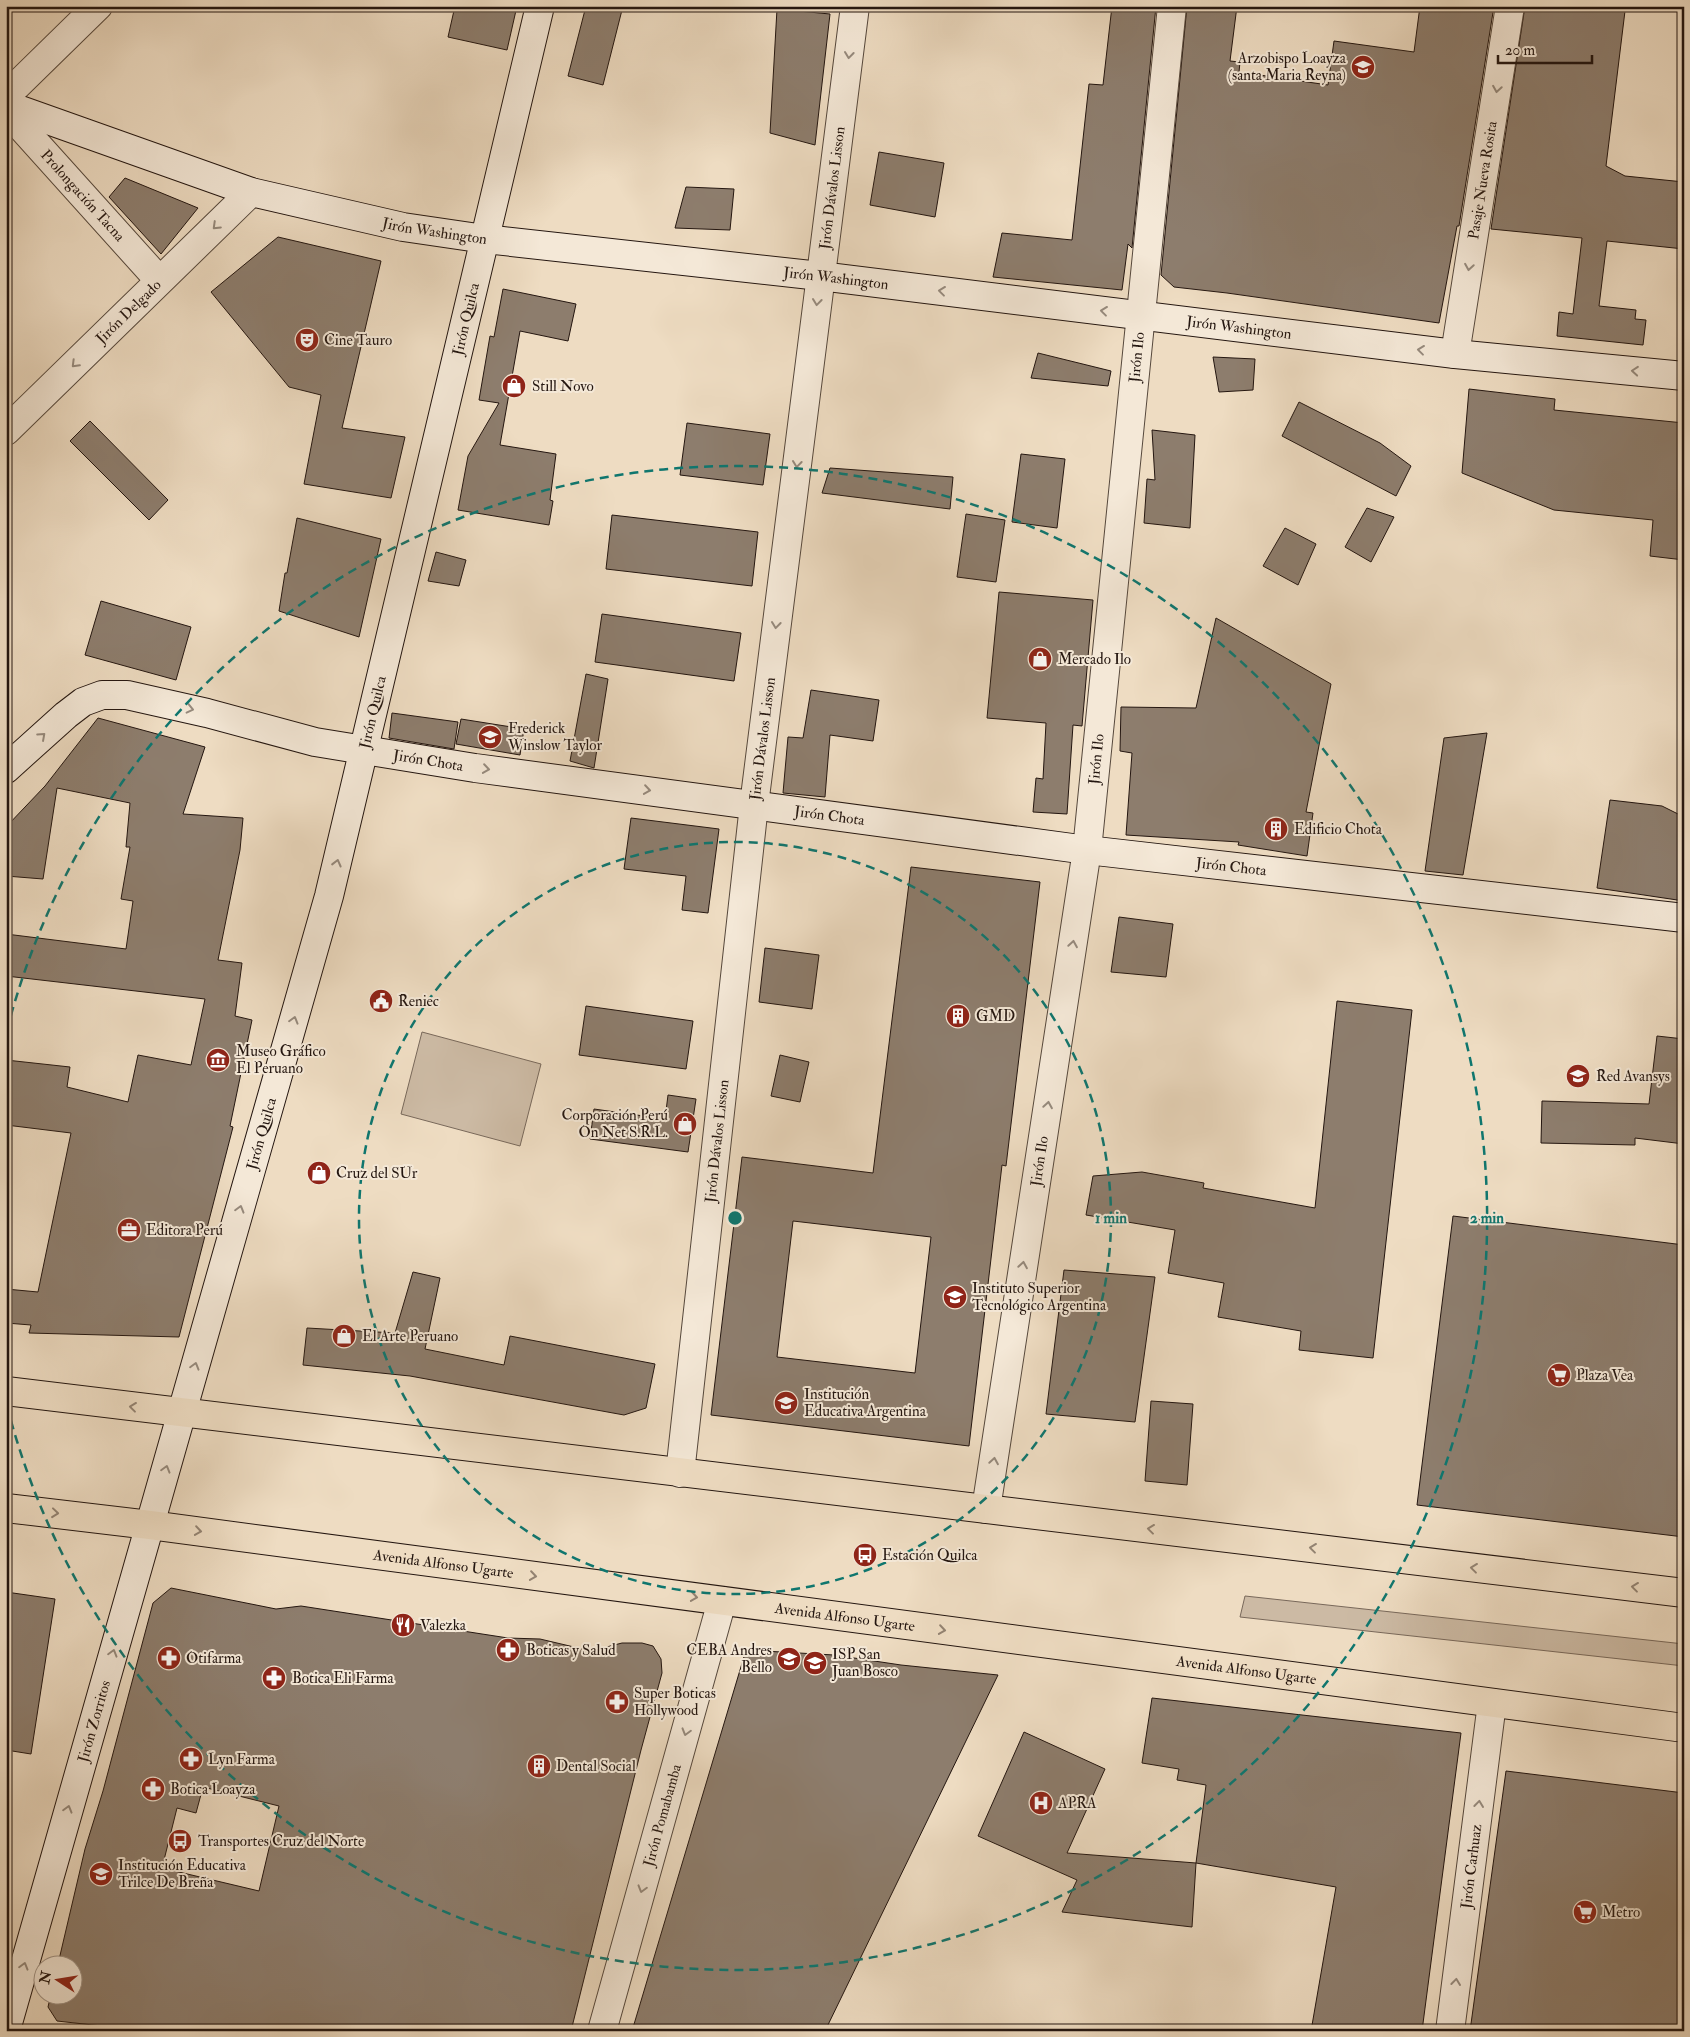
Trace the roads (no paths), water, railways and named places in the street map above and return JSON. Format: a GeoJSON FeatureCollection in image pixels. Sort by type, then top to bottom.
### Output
{"type":"FeatureCollection","features":[{"type":"Feature","properties":{"kind":"main road"},"geometry":{"type":"LineString","coordinates":[[6,1391],[1684,1593]]}},
{"type":"Feature","properties":{"kind":"main road","name":"Avenida Alfonso Ugarte"},"geometry":{"type":"LineString","coordinates":[[6,1508],[150,1524],[1684,1728]]}},
{"type":"Feature","properties":{"kind":"street"},"geometry":{"type":"LineString","coordinates":[[6,96],[98,6]]}},
{"type":"Feature","properties":{"kind":"street","name":"Jirón Quilca"},"geometry":{"type":"LineString","coordinates":[[182,1413],[329,896],[540,6]]}},
{"type":"Feature","properties":{"kind":"street","name":"Jirón Dávalos Lisson"},"geometry":{"type":"LineString","coordinates":[[680,1473],[754,805],[855,6]]}},
{"type":"Feature","properties":{"kind":"street","name":"Jirón Ilo"},"geometry":{"type":"LineString","coordinates":[[986,1509],[1087,850],[1172,6]]}},
{"type":"Feature","properties":{"kind":"street","name":"Pasaje Nueva Rosita"},"geometry":{"type":"LineString","coordinates":[[1455,354],[1510,6]]}},
{"type":"Feature","properties":{"kind":"street","name":"Jirón Washington"},"geometry":{"type":"LineString","coordinates":[[6,105],[251,192],[403,226],[485,239],[820,276],[1455,354],[1684,376]]}},
{"type":"Feature","properties":{"kind":"street","name":"Prolongación Tacna"},"geometry":{"type":"LineString","coordinates":[[6,110],[159,280]]}},
{"type":"Feature","properties":{"kind":"street","name":"Jirón Delgado"},"geometry":{"type":"LineString","coordinates":[[6,431],[251,192]]}},
{"type":"Feature","properties":{"kind":"street","name":"Jirón Chota"},"geometry":{"type":"LineString","coordinates":[[6,769],[83,702],[102,695],[127,694],[208,713],[315,742],[475,768],[1087,850],[1684,918]]}},
{"type":"Feature","properties":{"kind":"street","name":"Jirón Zorritos"},"geometry":{"type":"LineString","coordinates":[[6,2030],[182,1413]]}},
{"type":"Feature","properties":{"kind":"street","name":"Jirón Pomabamba"},"geometry":{"type":"LineString","coordinates":[[602,2031],[722,1601]]}},
{"type":"Feature","properties":{"kind":"street","name":"Jirón Carhuaz"},"geometry":{"type":"LineString","coordinates":[[1450,2031],[1492,1703]]}},
{"type":"Feature","properties":{"kind":"place","name":"Arzobispo Loayza (santa Maria Reyna)"},"geometry":{"type":"Point","coordinates":[1363,67]}},
{"type":"Feature","properties":{"kind":"place","name":"Cine Tauro"},"geometry":{"type":"Point","coordinates":[307,340]}},
{"type":"Feature","properties":{"kind":"place","name":"Still Novo"},"geometry":{"type":"Point","coordinates":[514,386]}},
{"type":"Feature","properties":{"kind":"place","name":"Mercado Ilo"},"geometry":{"type":"Point","coordinates":[1040,659]}},
{"type":"Feature","properties":{"kind":"place","name":"Frederick Winslow Taylor"},"geometry":{"type":"Point","coordinates":[490,737]}},
{"type":"Feature","properties":{"kind":"place","name":"Edificio Chota"},"geometry":{"type":"Point","coordinates":[1276,829]}},
{"type":"Feature","properties":{"kind":"place","name":"Reniec"},"geometry":{"type":"Point","coordinates":[381,1001]}},
{"type":"Feature","properties":{"kind":"place","name":"GMD"},"geometry":{"type":"Point","coordinates":[958,1016]}},
{"type":"Feature","properties":{"kind":"place","name":"Museo Gráfico El Peruano"},"geometry":{"type":"Point","coordinates":[218,1060]}},
{"type":"Feature","properties":{"kind":"place","name":"Red Avansys"},"geometry":{"type":"Point","coordinates":[1578,1076]}},
{"type":"Feature","properties":{"kind":"place","name":"Corporación Perú On Net S.R.L."},"geometry":{"type":"Point","coordinates":[685,1124]}},
{"type":"Feature","properties":{"kind":"place","name":"Cruz del SUr"},"geometry":{"type":"Point","coordinates":[319,1173]}},
{"type":"Feature","properties":{"kind":"place","name":"Editora Perú"},"geometry":{"type":"Point","coordinates":[129,1230]}},
{"type":"Feature","properties":{"kind":"place","name":"Instituto Superior Tecnológico Argentina"},"geometry":{"type":"Point","coordinates":[955,1297]}},
{"type":"Feature","properties":{"kind":"place","name":"El Arte Peruano"},"geometry":{"type":"Point","coordinates":[344,1336]}},
{"type":"Feature","properties":{"kind":"place","name":"Plaza Vea"},"geometry":{"type":"Point","coordinates":[1559,1375]}},
{"type":"Feature","properties":{"kind":"place","name":"Institución Educativa Argentina"},"geometry":{"type":"Point","coordinates":[786,1403]}},
{"type":"Feature","properties":{"kind":"place","name":"Estación Quilca"},"geometry":{"type":"Point","coordinates":[865,1555]}},
{"type":"Feature","properties":{"kind":"place","name":"Valezka"},"geometry":{"type":"Point","coordinates":[403,1625]}},
{"type":"Feature","properties":{"kind":"place","name":"Boticas y Salud"},"geometry":{"type":"Point","coordinates":[508,1650]}},
{"type":"Feature","properties":{"kind":"place","name":"Otifarma"},"geometry":{"type":"Point","coordinates":[169,1658]}},
{"type":"Feature","properties":{"kind":"place","name":"CEBA Andres Bello"},"geometry":{"type":"Point","coordinates":[789,1659]}},
{"type":"Feature","properties":{"kind":"place","name":"ISP San Juan Bosco"},"geometry":{"type":"Point","coordinates":[815,1663]}},
{"type":"Feature","properties":{"kind":"place","name":"Botica Eli Farma"},"geometry":{"type":"Point","coordinates":[274,1678]}},
{"type":"Feature","properties":{"kind":"place","name":"Super Boticas Hollywood"},"geometry":{"type":"Point","coordinates":[617,1702]}},
{"type":"Feature","properties":{"kind":"place","name":"Lyn Farma"},"geometry":{"type":"Point","coordinates":[191,1759]}},
{"type":"Feature","properties":{"kind":"place","name":"Dental Social"},"geometry":{"type":"Point","coordinates":[539,1766]}},
{"type":"Feature","properties":{"kind":"place","name":"Botica Loayza"},"geometry":{"type":"Point","coordinates":[153,1789]}},
{"type":"Feature","properties":{"kind":"place","name":"APRA"},"geometry":{"type":"Point","coordinates":[1041,1803]}},
{"type":"Feature","properties":{"kind":"place","name":"Transportes Cruz del Norte"},"geometry":{"type":"Point","coordinates":[180,1841]}},
{"type":"Feature","properties":{"kind":"place","name":"Institución Educativa Trilce De Breña"},"geometry":{"type":"Point","coordinates":[101,1874]}},
{"type":"Feature","properties":{"kind":"place","name":"Metro"},"geometry":{"type":"Point","coordinates":[1585,1912]}}]}
